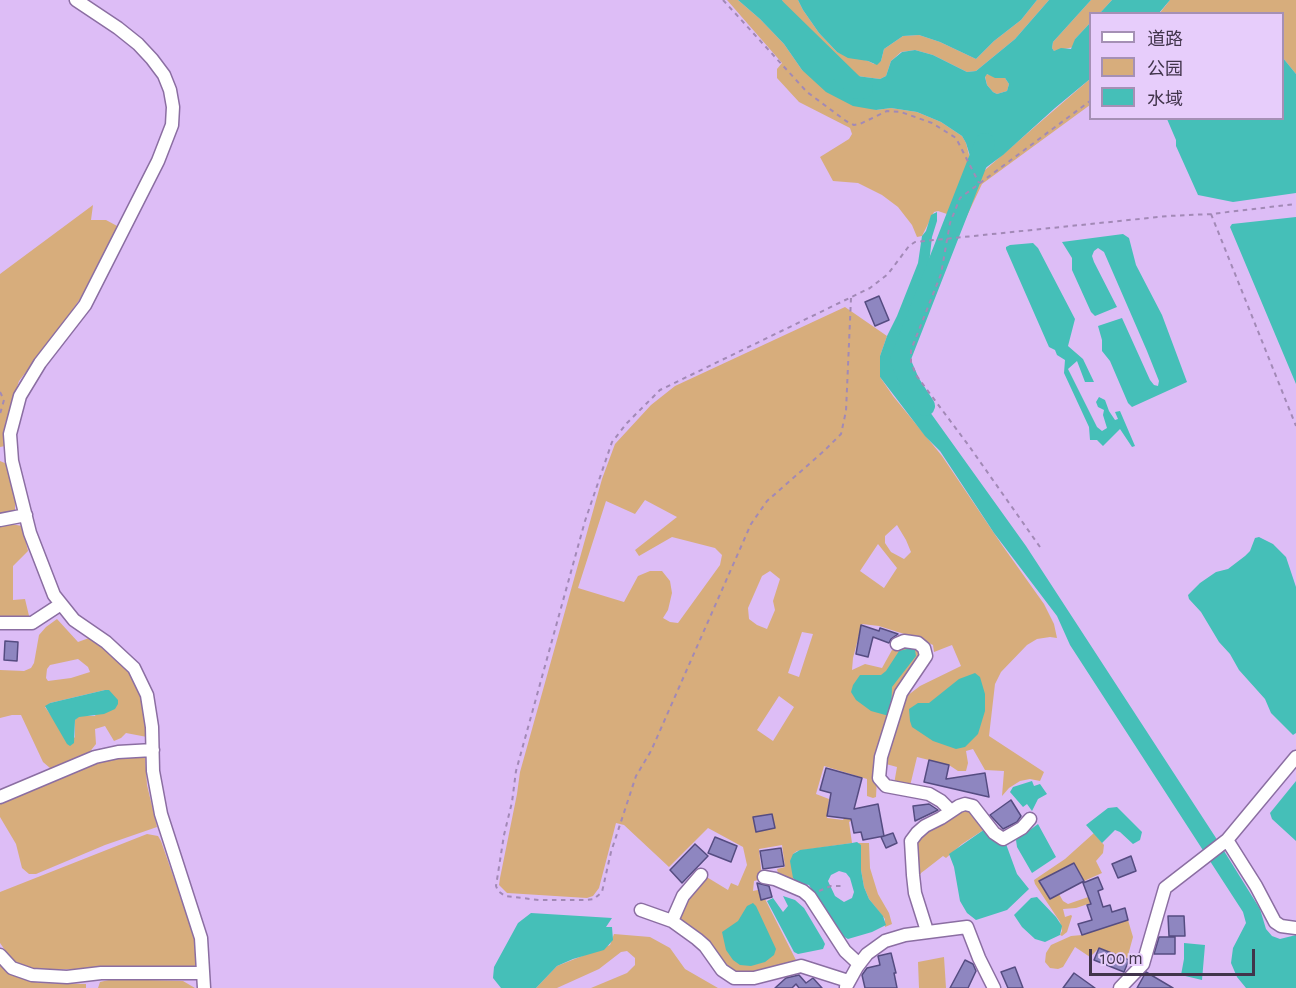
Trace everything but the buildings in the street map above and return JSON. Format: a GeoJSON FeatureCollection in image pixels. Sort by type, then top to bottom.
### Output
{"type":"FeatureCollection","features":[{"type":"Feature","properties":{"kind":"street"},"geometry":{"type":"LineString","coordinates":[[76,0],[138,44],[158,67],[170,90],[173,107],[172,124],[158,161],[85,305],[40,363],[20,396],[10,434],[12,460],[26,515],[54,595],[74,620],[106,642],[134,668],[147,695],[152,726],[153,771],[161,814],[201,938],[204,988]]}},
{"type":"Feature","properties":{"kind":"street"},"geometry":{"type":"LineString","coordinates":[[0,520],[26,515]]}},
{"type":"Feature","properties":{"kind":"street"},"geometry":{"type":"LineString","coordinates":[[0,623],[32,623],[61,604]]}},
{"type":"Feature","properties":{"kind":"street"},"geometry":{"type":"LineString","coordinates":[[897,644],[904,640],[918,643],[924,648],[926,656],[901,693],[881,757],[879,778],[886,786],[929,794],[951,811]]}},
{"type":"Feature","properties":{"kind":"street"},"geometry":{"type":"LineString","coordinates":[[0,797],[95,757],[118,752],[153,750]]}},
{"type":"Feature","properties":{"kind":"street"},"geometry":{"type":"LineString","coordinates":[[1120,988],[1143,964],[1165,888],[1227,840],[1296,757]]}},
{"type":"Feature","properties":{"kind":"street"},"geometry":{"type":"LineString","coordinates":[[927,931],[915,893],[911,841],[926,826],[965,804],[974,806],[994,833],[1004,839],[1022,828],[1030,819]]}},
{"type":"Feature","properties":{"kind":"street"},"geometry":{"type":"LineString","coordinates":[[1227,840],[1275,922],[1281,926],[1296,928]]}},
{"type":"Feature","properties":{"kind":"street"},"geometry":{"type":"LineString","coordinates":[[672,921],[683,896],[701,875]]}},
{"type":"Feature","properties":{"kind":"street"},"geometry":{"type":"LineString","coordinates":[[764,878],[804,891],[845,951],[859,964]]}},
{"type":"Feature","properties":{"kind":"street"},"geometry":{"type":"LineString","coordinates":[[641,909],[672,921],[702,942],[722,970],[734,978],[754,978],[801,966],[847,985],[867,954],[885,941],[894,937],[927,931],[967,927],[994,988]]}},
{"type":"Feature","properties":{"kind":"street"},"geometry":{"type":"LineString","coordinates":[[0,955],[12,968],[32,975],[68,977],[95,974],[203,973]]}},
{"type":"Feature","properties":{"kind":"street"},"geometry":{"type":"LineString","coordinates":[[92,988],[95,974]]}},
{"type":"Feature","properties":{"kind":"path"},"geometry":{"type":"LineString","coordinates":[[723,0],[807,92],[846,121],[854,125],[860,124],[887,111],[902,112],[932,123],[956,138],[979,183]]}},
{"type":"Feature","properties":{"kind":"path"},"geometry":{"type":"LineString","coordinates":[[1040,547],[916,375],[911,362],[911,350],[941,274],[956,204],[960,198],[1089,102]]}},
{"type":"Feature","properties":{"kind":"path"},"geometry":{"type":"LineString","coordinates":[[851,298],[846,411],[841,434],[767,501],[751,524],[651,751],[636,776],[611,852],[602,892],[594,899],[586,900],[539,900],[505,896],[498,891],[496,886],[516,771],[585,521],[612,442],[627,423],[660,390],[851,298],[881,281],[909,246],[915,242],[1296,204]]}},
{"type":"Feature","properties":{"kind":"path"},"geometry":{"type":"LineString","coordinates":[[1211,214],[1296,426]]}},
{"type":"Feature","properties":{"kind":"path"},"geometry":{"type":"LineString","coordinates":[[0,392],[4,400],[0,414]]}},
{"type":"Feature","properties":{"kind":"path"},"geometry":{"type":"LineString","coordinates":[[810,897],[827,887],[845,886]]}},
{"type":"Feature","properties":{"kind":"green space"},"geometry":{"type":"Polygon","coordinates":[[[727,0],[738,0],[760,19],[784,44],[802,70],[876,110],[891,108],[917,112],[941,122],[962,136],[970,159],[985,170],[1089,80],[1089,106],[982,184],[965,220],[938,211],[934,212],[922,236],[917,237],[912,225],[898,207],[882,195],[858,183],[833,181],[820,157],[849,139],[852,134],[850,128],[799,102],[777,78],[777,69],[782,63],[727,0]]]}},
{"type":"Feature","properties":{"kind":"green space"},"geometry":{"type":"Polygon","coordinates":[[[782,0],[798,0],[819,33],[837,52],[874,64],[881,61],[884,49],[903,36],[919,35],[976,59],[994,41],[1021,20],[1037,0],[1049,0],[1015,39],[976,71],[967,72],[933,55],[915,50],[901,52],[891,61],[886,76],[880,79],[834,73],[813,50],[791,18],[782,0]]]}},
{"type":"Feature","properties":{"kind":"green space"},"geometry":{"type":"Polygon","coordinates":[[[1091,0],[1112,0],[1101,12],[1089,12],[1089,24],[1075,39],[1074,47],[1054,51],[1053,42],[1091,0]]]}},
{"type":"Feature","properties":{"kind":"green space"},"geometry":{"type":"Polygon","coordinates":[[[1170,0],[1296,0],[1296,74],[1284,59],[1284,12],[1161,12],[1170,0]]]}},
{"type":"Feature","properties":{"kind":"green space"},"geometry":{"type":"Polygon","coordinates":[[[986,74],[1005,78],[1009,84],[1007,91],[997,94],[993,92],[987,85],[986,74]]]}},
{"type":"Feature","properties":{"kind":"green space"},"geometry":{"type":"Polygon","coordinates":[[[93,205],[91,220],[106,220],[119,227],[86,290],[19,381],[5,424],[5,446],[0,447],[0,274],[93,205]]]}},
{"type":"Feature","properties":{"kind":"green space"},"geometry":{"type":"Polygon","coordinates":[[[845,307],[887,336],[880,356],[880,377],[942,456],[1044,604],[1054,624],[1057,638],[1037,639],[1027,645],[1001,672],[995,684],[989,736],[1044,772],[1040,781],[1030,779],[1020,781],[1002,796],[1004,771],[985,770],[973,749],[966,751],[968,763],[966,771],[958,771],[949,765],[917,757],[910,786],[894,784],[897,767],[886,764],[903,699],[920,686],[961,666],[952,645],[934,652],[933,645],[923,640],[879,626],[862,624],[852,670],[865,664],[882,668],[892,650],[899,647],[915,646],[922,653],[884,742],[872,776],[877,778],[876,797],[867,796],[867,779],[824,766],[816,794],[829,799],[827,818],[843,820],[847,814],[855,818],[849,822],[852,843],[797,851],[793,854],[793,878],[796,881],[793,884],[779,878],[777,869],[785,867],[782,845],[759,849],[762,879],[754,881],[753,891],[758,890],[761,900],[765,899],[798,964],[780,970],[732,974],[679,919],[680,910],[705,876],[728,890],[731,883],[738,886],[747,865],[743,847],[708,828],[669,867],[624,825],[616,823],[599,888],[593,896],[587,898],[507,893],[499,885],[520,772],[602,479],[615,444],[651,405],[675,386],[845,307]],[[645,500],[635,514],[606,501],[578,588],[624,602],[638,576],[650,571],[662,571],[670,581],[672,593],[668,610],[663,618],[678,623],[720,565],[722,555],[715,548],[672,537],[639,556],[635,550],[677,517],[645,500]],[[897,525],[885,536],[885,543],[891,552],[904,559],[911,552],[897,525]],[[878,544],[860,571],[884,588],[897,568],[878,544]],[[770,571],[762,576],[748,608],[749,619],[767,629],[775,610],[773,601],[780,579],[770,571]],[[802,632],[788,673],[799,677],[813,634],[802,632]],[[779,696],[757,730],[773,741],[794,707],[779,696]]]}},
{"type":"Feature","properties":{"kind":"green space"},"geometry":{"type":"Polygon","coordinates":[[[0,461],[7,464],[15,502],[15,510],[12,514],[0,515],[0,461]]]}},
{"type":"Feature","properties":{"kind":"green space"},"geometry":{"type":"Polygon","coordinates":[[[0,524],[22,526],[28,551],[13,566],[13,600],[25,599],[30,620],[0,620],[0,524]]]}},
{"type":"Feature","properties":{"kind":"green space"},"geometry":{"type":"Polygon","coordinates":[[[57,619],[78,642],[89,638],[131,673],[144,697],[147,737],[126,733],[114,741],[105,726],[95,729],[96,744],[88,754],[54,769],[43,762],[21,715],[0,718],[0,670],[24,671],[31,668],[39,635],[57,619]],[[78,659],[50,665],[46,678],[48,681],[71,678],[90,672],[88,667],[78,659]],[[105,690],[50,703],[45,707],[52,717],[75,738],[75,720],[79,716],[95,716],[105,690]]]}},
{"type":"Feature","properties":{"kind":"green space"},"geometry":{"type":"Polygon","coordinates":[[[145,756],[147,785],[157,827],[105,845],[36,874],[29,874],[22,868],[16,844],[0,817],[0,804],[101,760],[145,756]]]}},
{"type":"Feature","properties":{"kind":"green space"},"geometry":{"type":"Polygon","coordinates":[[[966,807],[985,829],[946,858],[943,856],[921,873],[918,881],[914,851],[918,838],[966,807]]]}},
{"type":"Feature","properties":{"kind":"green space"},"geometry":{"type":"Polygon","coordinates":[[[1094,833],[1104,845],[1103,853],[1096,861],[1102,873],[1084,881],[1074,863],[1039,881],[1050,899],[1059,894],[1068,904],[1097,894],[1100,900],[1076,908],[1063,909],[1065,917],[1072,916],[1067,932],[1062,936],[1060,935],[1062,931],[1060,922],[1034,880],[1065,859],[1094,833]]]}},
{"type":"Feature","properties":{"kind":"green space"},"geometry":{"type":"Polygon","coordinates":[[[147,834],[158,836],[161,841],[195,939],[196,966],[36,970],[12,960],[0,943],[0,892],[147,834]]]}},
{"type":"Feature","properties":{"kind":"green space"},"geometry":{"type":"Polygon","coordinates":[[[858,843],[869,843],[870,868],[878,894],[889,913],[892,924],[885,927],[885,919],[869,899],[864,887],[861,846],[858,843]]]}},
{"type":"Feature","properties":{"kind":"green space"},"geometry":{"type":"Polygon","coordinates":[[[1128,920],[1133,937],[1127,959],[1099,948],[1090,957],[1075,947],[1063,967],[1050,968],[1045,962],[1046,953],[1051,945],[1071,936],[1082,935],[1128,920]]]}},
{"type":"Feature","properties":{"kind":"green space"},"geometry":{"type":"Polygon","coordinates":[[[614,934],[650,937],[670,948],[685,969],[718,988],[591,988],[627,973],[635,965],[635,958],[627,951],[621,952],[599,969],[557,988],[536,988],[557,966],[610,945],[614,934]]]}},
{"type":"Feature","properties":{"kind":"green space"},"geometry":{"type":"Polygon","coordinates":[[[944,957],[946,988],[919,988],[918,962],[944,957]]]}},
{"type":"Feature","properties":{"kind":"green space"},"geometry":{"type":"Polygon","coordinates":[[[0,964],[6,972],[38,983],[86,984],[86,988],[0,988],[0,964]]]}},
{"type":"Feature","properties":{"kind":"green space"},"geometry":{"type":"Polygon","coordinates":[[[113,979],[183,981],[195,988],[98,988],[100,982],[113,979]]]}},
{"type":"Feature","properties":{"kind":"water"},"geometry":{"type":"Polygon","coordinates":[[[738,0],[782,0],[791,18],[813,50],[834,73],[880,79],[886,76],[891,61],[902,52],[915,50],[933,55],[967,72],[976,71],[1015,39],[1049,0],[1091,0],[1053,42],[1052,48],[1054,51],[1061,48],[1071,49],[1075,39],[1089,24],[1089,80],[1003,155],[980,172],[973,166],[962,136],[941,122],[917,112],[891,108],[876,110],[853,106],[826,92],[802,70],[784,44],[738,0]],[[987,74],[985,77],[987,85],[997,94],[1007,91],[1009,84],[1005,78],[995,78],[987,74]]]}},
{"type":"Feature","properties":{"kind":"water"},"geometry":{"type":"Polygon","coordinates":[[[798,0],[1037,0],[1021,20],[994,41],[976,59],[919,35],[903,36],[884,49],[881,61],[877,65],[848,58],[837,52],[819,33],[798,0]]]}},
{"type":"Feature","properties":{"kind":"water"},"geometry":{"type":"Polygon","coordinates":[[[1112,0],[1170,0],[1160,12],[1101,12],[1112,0]]]}},
{"type":"Feature","properties":{"kind":"water"},"geometry":{"type":"Polygon","coordinates":[[[1284,59],[1296,74],[1296,193],[1233,202],[1198,195],[1176,146],[1176,140],[1167,120],[1284,120],[1284,59]]]}},
{"type":"Feature","properties":{"kind":"water"},"geometry":{"type":"Polygon","coordinates":[[[937,212],[929,264],[913,316],[897,356],[900,367],[1026,546],[1216,838],[1260,909],[1266,929],[1272,936],[1280,939],[1296,935],[1296,988],[1246,988],[1237,977],[1231,963],[1233,948],[1246,923],[1243,912],[1070,645],[1057,616],[994,533],[940,451],[925,436],[880,377],[880,356],[918,263],[922,236],[931,215],[937,212]]]}},
{"type":"Feature","properties":{"kind":"water"},"geometry":{"type":"Polygon","coordinates":[[[1296,217],[1296,384],[1230,227],[1232,224],[1296,217]]]}},
{"type":"Feature","properties":{"kind":"water"},"geometry":{"type":"Polygon","coordinates":[[[1123,234],[1129,238],[1136,265],[1162,315],[1187,382],[1132,407],[1128,403],[1110,361],[1102,351],[1098,326],[1122,318],[1150,380],[1158,386],[1159,381],[1147,351],[1104,252],[1098,248],[1092,256],[1117,307],[1095,316],[1072,270],[1072,258],[1062,242],[1123,234]]]}},
{"type":"Feature","properties":{"kind":"water"},"geometry":{"type":"Polygon","coordinates":[[[1033,243],[1038,248],[1075,319],[1068,346],[1083,359],[1094,382],[1085,382],[1077,361],[1068,369],[1097,427],[1102,431],[1107,428],[1103,415],[1104,410],[1098,407],[1096,402],[1099,397],[1105,400],[1115,420],[1118,419],[1115,412],[1120,411],[1135,446],[1132,447],[1120,429],[1103,446],[1097,440],[1090,440],[1089,427],[1064,373],[1065,360],[1049,347],[1006,249],[1010,245],[1033,243]]]}},
{"type":"Feature","properties":{"kind":"water"},"geometry":{"type":"Polygon","coordinates":[[[1259,537],[1273,544],[1286,557],[1296,587],[1296,733],[1293,735],[1271,713],[1265,699],[1239,670],[1188,595],[1216,572],[1228,569],[1245,556],[1250,551],[1255,538],[1259,537]]]}},
{"type":"Feature","properties":{"kind":"water"},"geometry":{"type":"Polygon","coordinates":[[[911,648],[915,650],[916,656],[892,687],[889,716],[871,711],[856,700],[851,692],[860,675],[881,675],[899,651],[911,648]]]}},
{"type":"Feature","properties":{"kind":"water"},"geometry":{"type":"Polygon","coordinates":[[[975,673],[980,677],[985,694],[985,711],[978,734],[965,747],[956,749],[933,741],[912,727],[909,709],[918,703],[929,703],[959,679],[975,673]]]}},
{"type":"Feature","properties":{"kind":"water"},"geometry":{"type":"Polygon","coordinates":[[[109,690],[118,700],[115,709],[104,714],[79,717],[75,720],[74,743],[70,746],[45,706],[109,690]]]}},
{"type":"Feature","properties":{"kind":"water"},"geometry":{"type":"Polygon","coordinates":[[[1032,781],[1034,786],[1040,784],[1047,794],[1038,799],[1032,811],[1027,804],[1023,807],[1010,792],[1013,787],[1032,781]]]}},
{"type":"Feature","properties":{"kind":"water"},"geometry":{"type":"Polygon","coordinates":[[[1296,781],[1296,841],[1272,819],[1270,813],[1296,781]]]}},
{"type":"Feature","properties":{"kind":"water"},"geometry":{"type":"Polygon","coordinates":[[[1117,807],[1142,832],[1140,840],[1133,844],[1115,830],[1102,843],[1086,825],[1108,808],[1117,807]]]}},
{"type":"Feature","properties":{"kind":"water"},"geometry":{"type":"Polygon","coordinates":[[[1038,824],[1056,857],[1032,873],[1017,847],[1016,840],[1038,824]]]}},
{"type":"Feature","properties":{"kind":"water"},"geometry":{"type":"Polygon","coordinates":[[[985,829],[996,842],[1006,844],[1017,874],[1029,889],[1007,910],[976,920],[967,913],[960,901],[954,867],[949,854],[985,829]]]}},
{"type":"Feature","properties":{"kind":"water"},"geometry":{"type":"Polygon","coordinates":[[[857,842],[861,845],[864,887],[869,899],[883,916],[886,925],[848,939],[839,934],[809,885],[798,883],[793,878],[790,861],[793,854],[800,850],[857,842]],[[839,871],[831,875],[828,881],[835,896],[844,902],[852,898],[854,892],[846,873],[839,871]]]}},
{"type":"Feature","properties":{"kind":"water"},"geometry":{"type":"Polygon","coordinates":[[[783,896],[795,900],[804,908],[825,944],[823,949],[798,954],[794,952],[767,901],[773,898],[783,912],[788,906],[783,896]]]}},
{"type":"Feature","properties":{"kind":"water"},"geometry":{"type":"Polygon","coordinates":[[[1037,897],[1062,926],[1060,935],[1045,942],[1035,939],[1022,927],[1014,915],[1031,898],[1037,897]]]}},
{"type":"Feature","properties":{"kind":"water"},"geometry":{"type":"Polygon","coordinates":[[[753,903],[776,949],[774,955],[765,962],[751,966],[740,965],[726,950],[722,932],[738,921],[747,906],[753,903]]]}},
{"type":"Feature","properties":{"kind":"water"},"geometry":{"type":"Polygon","coordinates":[[[531,913],[612,918],[606,927],[612,927],[613,940],[604,950],[557,966],[536,988],[501,988],[493,978],[494,967],[518,923],[531,913]]]}},
{"type":"Feature","properties":{"kind":"water"},"geometry":{"type":"Polygon","coordinates":[[[1184,943],[1205,945],[1202,980],[1181,975],[1184,943]]]}},
{"type":"Feature","properties":{"kind":"waterway"},"geometry":{"type":"LineString","coordinates":[[767,0],[858,89],[863,89]]}},
{"type":"Feature","properties":{"kind":"waterway"},"geometry":{"type":"LineString","coordinates":[[925,406],[910,383],[900,360],[985,143]]}}]}
